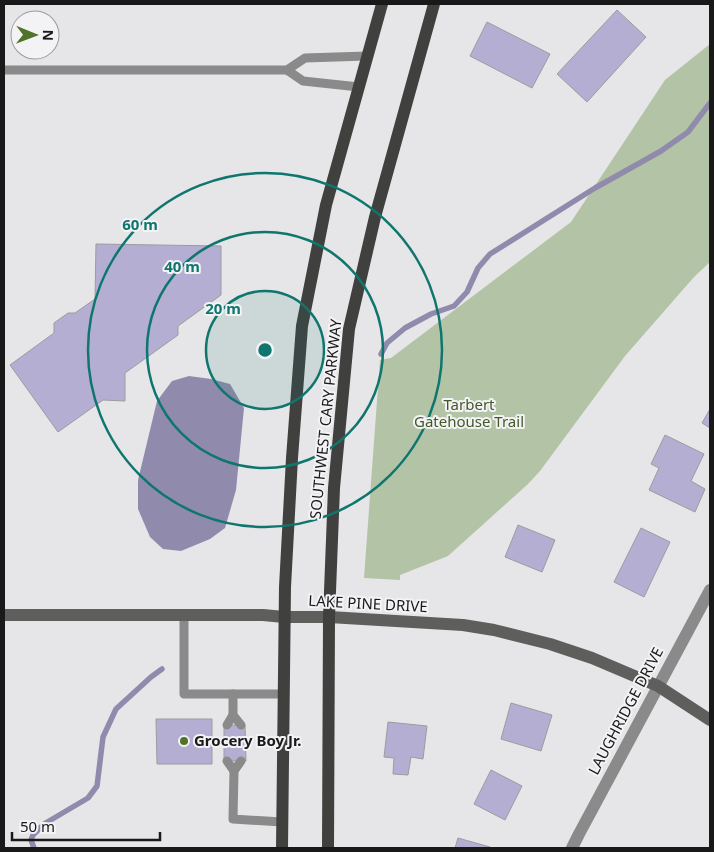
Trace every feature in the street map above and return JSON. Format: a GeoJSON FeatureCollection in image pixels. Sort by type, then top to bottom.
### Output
{"type":"FeatureCollection","features":[{"type":"Feature","properties":{"kind":"main road","name":"SOUTHWEST CARY PARKWAY"},"geometry":{"type":"LineString","coordinates":[[282,848],[284,616],[292,458],[302,326],[326,205],[382,4]]}},
{"type":"Feature","properties":{"kind":"main road","name":"SOUTHWEST CARY PARKWAY"},"geometry":{"type":"LineString","coordinates":[[328,848],[329,617],[334,488],[349,329],[375,217],[434,4]]}},
{"type":"Feature","properties":{"kind":"street","name":"LAUGHRIDGE DRIVE"},"geometry":{"type":"LineString","coordinates":[[572,848],[710,590]]}},
{"type":"Feature","properties":{"kind":"street","name":"LAKE PINE DRIVE"},"geometry":{"type":"LineString","coordinates":[[4,615],[262,615],[463,625],[494,630],[550,644],[592,658],[658,686],[710,720]]}},
{"type":"Feature","properties":{"kind":"lane"},"geometry":{"type":"LineString","coordinates":[[4,70],[287,70],[305,58],[367,56]]}},
{"type":"Feature","properties":{"kind":"lane"},"geometry":{"type":"LineString","coordinates":[[287,70],[303,81],[359,87]]}},
{"type":"Feature","properties":{"kind":"lane"},"geometry":{"type":"LineString","coordinates":[[184,615],[184,694],[284,694]]}},
{"type":"Feature","properties":{"kind":"lane"},"geometry":{"type":"LineString","coordinates":[[227,725],[233,716],[233,694]]}},
{"type":"Feature","properties":{"kind":"lane"},"geometry":{"type":"LineString","coordinates":[[233,716],[241,725]]}},
{"type":"Feature","properties":{"kind":"lane"},"geometry":{"type":"LineString","coordinates":[[227,761],[234,771]]}},
{"type":"Feature","properties":{"kind":"lane"},"geometry":{"type":"LineString","coordinates":[[241,761],[234,771],[233,819],[282,822]]}},
{"type":"Feature","properties":{"kind":"green space","name":"Tarbert Gatehouse Trail"},"geometry":{"type":"Polygon","coordinates":[[[710,44],[710,262],[694,277],[625,356],[540,471],[528,484],[448,556],[400,575],[400,580],[364,578],[380,360],[391,358],[571,222],[665,80],[710,44]]]}},
{"type":"Feature","properties":{"kind":"shaded area"},"geometry":{"type":"Polygon","coordinates":[[[189,376],[230,384],[244,408],[236,490],[225,528],[210,539],[181,551],[163,549],[150,537],[138,509],[138,480],[157,401],[172,381],[189,376]]]}},
{"type":"Feature","properties":{"kind":"building"},"geometry":{"type":"Polygon","coordinates":[[[617,10],[646,37],[587,102],[557,74],[617,10]]]}},
{"type":"Feature","properties":{"kind":"building"},"geometry":{"type":"Polygon","coordinates":[[[487,22],[550,54],[532,88],[470,56],[487,22]]]}},
{"type":"Feature","properties":{"kind":"building"},"geometry":{"type":"Polygon","coordinates":[[[96,244],[221,246],[221,295],[178,326],[178,335],[125,373],[125,401],[103,400],[58,432],[10,365],[54,333],[54,323],[68,313],[75,313],[95,299],[96,244]]]}},
{"type":"Feature","properties":{"kind":"building"},"geometry":{"type":"Polygon","coordinates":[[[710,409],[710,428],[702,423],[710,409]]]}},
{"type":"Feature","properties":{"kind":"building"},"geometry":{"type":"Polygon","coordinates":[[[665,435],[704,454],[691,481],[705,489],[695,512],[649,490],[659,468],[651,464],[665,435]]]}},
{"type":"Feature","properties":{"kind":"building"},"geometry":{"type":"Polygon","coordinates":[[[518,525],[555,540],[542,572],[505,557],[518,525]]]}},
{"type":"Feature","properties":{"kind":"building"},"geometry":{"type":"Polygon","coordinates":[[[641,528],[670,542],[644,597],[614,582],[641,528]]]}},
{"type":"Feature","properties":{"kind":"building"},"geometry":{"type":"Polygon","coordinates":[[[511,703],[552,715],[541,751],[501,739],[511,703]]]}},
{"type":"Feature","properties":{"kind":"building","name":"Grocery Boy Jr."},"geometry":{"type":"Polygon","coordinates":[[[156,719],[212,719],[212,764],[157,764],[156,719]]]}},
{"type":"Feature","properties":{"kind":"building"},"geometry":{"type":"Polygon","coordinates":[[[388,722],[427,726],[423,759],[411,757],[408,775],[393,774],[394,758],[384,757],[388,722]]]}},
{"type":"Feature","properties":{"kind":"building"},"geometry":{"type":"Polygon","coordinates":[[[224,725],[245,725],[246,761],[224,761],[224,725]]]}},
{"type":"Feature","properties":{"kind":"building"},"geometry":{"type":"Polygon","coordinates":[[[491,770],[522,786],[505,820],[474,804],[491,770]]]}},
{"type":"Feature","properties":{"kind":"building"},"geometry":{"type":"Polygon","coordinates":[[[458,838],[490,847],[455,848],[458,838]]]}},
{"type":"Feature","properties":{"kind":"waterway"},"geometry":{"type":"LineString","coordinates":[[381,354],[387,343],[405,328],[431,314],[454,306],[467,292],[478,268],[490,254],[595,188],[661,151],[688,132],[710,103]]}},
{"type":"Feature","properties":{"kind":"waterway"},"geometry":{"type":"LineString","coordinates":[[34,848],[31,840],[33,835],[44,824],[88,798],[97,786],[103,737],[116,709],[162,669]]}},
{"type":"Feature","properties":{"kind":"place","name":"Grocery Boy Jr."},"geometry":{"type":"Point","coordinates":[184,741]}}]}
